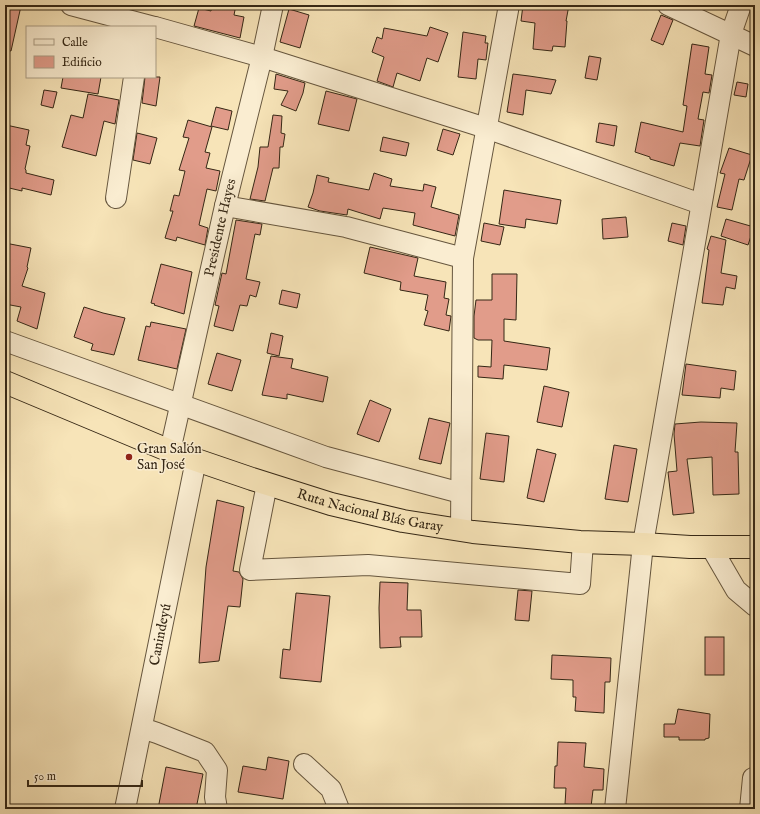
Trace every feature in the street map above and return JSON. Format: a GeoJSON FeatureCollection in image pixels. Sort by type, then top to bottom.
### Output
{"type":"FeatureCollection","features":[{"type":"Feature","properties":{"kind":"highway","name":"Ruta Nacional Blás Garay"},"geometry":{"type":"LineString","coordinates":[[5,382],[170,451],[331,504],[396,519],[461,530],[582,542],[643,544],[690,548],[755,547]]}},
{"type":"Feature","properties":{"kind":"street"},"geometry":{"type":"LineString","coordinates":[[71,5],[148,26]]}},
{"type":"Feature","properties":{"kind":"street","name":"Presidente Hayes"},"geometry":{"type":"LineString","coordinates":[[170,451],[225,206],[262,58],[273,5]]}},
{"type":"Feature","properties":{"kind":"street"},"geometry":{"type":"LineString","coordinates":[[461,530],[463,258],[510,5]]}},
{"type":"Feature","properties":{"kind":"street"},"geometry":{"type":"LineString","coordinates":[[668,5],[755,46]]}},
{"type":"Feature","properties":{"kind":"street"},"geometry":{"type":"LineString","coordinates":[[615,809],[643,544],[731,34],[740,5]]}},
{"type":"Feature","properties":{"kind":"street"},"geometry":{"type":"LineString","coordinates":[[156,28],[262,58],[486,128],[701,204]]}},
{"type":"Feature","properties":{"kind":"street"},"geometry":{"type":"LineString","coordinates":[[116,198],[134,78]]}},
{"type":"Feature","properties":{"kind":"street"},"geometry":{"type":"LineString","coordinates":[[225,206],[346,227],[463,258]]}},
{"type":"Feature","properties":{"kind":"street"},"geometry":{"type":"LineString","coordinates":[[5,341],[326,457],[461,493]]}},
{"type":"Feature","properties":{"kind":"street","name":"Canindeyú"},"geometry":{"type":"LineString","coordinates":[[125,809],[196,460]]}},
{"type":"Feature","properties":{"kind":"street"},"geometry":{"type":"LineString","coordinates":[[267,484],[250,570],[368,565],[580,584],[582,542]]}},
{"type":"Feature","properties":{"kind":"street"},"geometry":{"type":"LineString","coordinates":[[711,547],[736,590],[755,606]]}},
{"type":"Feature","properties":{"kind":"street"},"geometry":{"type":"LineString","coordinates":[[142,728],[205,752],[217,770],[215,797],[217,809]]}},
{"type":"Feature","properties":{"kind":"street"},"geometry":{"type":"LineString","coordinates":[[304,764],[331,789],[339,809]]}},
{"type":"Feature","properties":{"kind":"street"},"geometry":{"type":"LineString","coordinates":[[750,809],[753,778]]}},
{"type":"Feature","properties":{"kind":"building"},"geometry":{"type":"Polygon","coordinates":[[[5,5],[21,6],[11,51],[5,50],[5,5]]]}},
{"type":"Feature","properties":{"kind":"building"},"geometry":{"type":"Polygon","coordinates":[[[212,5],[236,5],[234,15],[244,17],[240,38],[194,26],[199,8],[211,11],[212,5]]]}},
{"type":"Feature","properties":{"kind":"building"},"geometry":{"type":"Polygon","coordinates":[[[523,5],[547,8],[548,5],[569,5],[566,21],[565,47],[553,46],[552,51],[533,49],[535,23],[521,21],[523,5]]]}},
{"type":"Feature","properties":{"kind":"building"},"geometry":{"type":"Polygon","coordinates":[[[289,9],[309,15],[300,48],[280,42],[289,9]]]}},
{"type":"Feature","properties":{"kind":"building"},"geometry":{"type":"Polygon","coordinates":[[[661,15],[673,20],[663,45],[651,40],[661,15]]]}},
{"type":"Feature","properties":{"kind":"building"},"geometry":{"type":"Polygon","coordinates":[[[430,27],[448,33],[438,62],[427,58],[420,81],[397,73],[393,87],[377,81],[384,57],[372,52],[377,37],[382,39],[384,28],[427,36],[430,27]]]}},
{"type":"Feature","properties":{"kind":"building"},"geometry":{"type":"Polygon","coordinates":[[[463,32],[486,36],[485,43],[488,43],[486,60],[478,59],[476,79],[458,77],[463,32]]]}},
{"type":"Feature","properties":{"kind":"building"},"geometry":{"type":"Polygon","coordinates":[[[692,44],[709,47],[705,74],[712,75],[709,93],[703,92],[698,119],[704,120],[700,146],[680,143],[674,166],[650,159],[650,157],[635,152],[641,122],[683,132],[687,106],[683,105],[692,44]]]}},
{"type":"Feature","properties":{"kind":"building"},"geometry":{"type":"Polygon","coordinates":[[[589,56],[601,58],[597,80],[585,78],[589,56]]]}},
{"type":"Feature","properties":{"kind":"building"},"geometry":{"type":"Polygon","coordinates":[[[276,74],[305,83],[296,111],[281,105],[288,91],[274,89],[276,74]]]}},
{"type":"Feature","properties":{"kind":"building"},"geometry":{"type":"Polygon","coordinates":[[[513,74],[556,80],[551,94],[526,90],[523,115],[507,112],[513,74]]]}},
{"type":"Feature","properties":{"kind":"building"},"geometry":{"type":"Polygon","coordinates":[[[160,77],[156,106],[142,103],[145,78],[160,77]]]}},
{"type":"Feature","properties":{"kind":"building"},"geometry":{"type":"Polygon","coordinates":[[[63,78],[101,78],[98,94],[61,88],[63,78]]]}},
{"type":"Feature","properties":{"kind":"building"},"geometry":{"type":"Polygon","coordinates":[[[737,82],[748,84],[746,97],[734,95],[737,82]]]}},
{"type":"Feature","properties":{"kind":"building"},"geometry":{"type":"Polygon","coordinates":[[[44,90],[57,92],[53,108],[41,105],[44,90]]]}},
{"type":"Feature","properties":{"kind":"building"},"geometry":{"type":"Polygon","coordinates":[[[326,91],[357,99],[349,131],[318,124],[326,91]]]}},
{"type":"Feature","properties":{"kind":"building"},"geometry":{"type":"Polygon","coordinates":[[[88,94],[119,100],[115,124],[104,121],[96,156],[62,147],[71,115],[83,118],[88,94]]]}},
{"type":"Feature","properties":{"kind":"building"},"geometry":{"type":"Polygon","coordinates":[[[216,107],[232,111],[228,130],[211,126],[216,107]]]}},
{"type":"Feature","properties":{"kind":"building"},"geometry":{"type":"Polygon","coordinates":[[[273,115],[282,116],[281,133],[285,134],[283,147],[280,147],[279,168],[273,168],[265,201],[250,199],[258,167],[260,147],[268,147],[273,115]]]}},
{"type":"Feature","properties":{"kind":"building"},"geometry":{"type":"Polygon","coordinates":[[[188,120],[212,127],[205,152],[210,153],[206,168],[220,171],[216,191],[207,189],[199,225],[208,228],[205,245],[177,237],[176,241],[165,238],[173,211],[170,211],[174,195],[179,196],[185,171],[179,170],[189,138],[183,137],[188,120]]]}},
{"type":"Feature","properties":{"kind":"building"},"geometry":{"type":"Polygon","coordinates":[[[599,123],[617,126],[614,146],[596,142],[599,123]]]}},
{"type":"Feature","properties":{"kind":"building"},"geometry":{"type":"Polygon","coordinates":[[[6,125],[29,130],[26,145],[30,146],[25,169],[26,173],[54,180],[51,195],[22,188],[22,191],[5,187],[6,125]]]}},
{"type":"Feature","properties":{"kind":"building"},"geometry":{"type":"Polygon","coordinates":[[[443,129],[460,134],[453,155],[437,150],[443,129]]]}},
{"type":"Feature","properties":{"kind":"building"},"geometry":{"type":"Polygon","coordinates":[[[137,133],[157,138],[150,164],[133,160],[137,133]]]}},
{"type":"Feature","properties":{"kind":"building"},"geometry":{"type":"Polygon","coordinates":[[[383,137],[409,143],[406,156],[380,151],[383,137]]]}},
{"type":"Feature","properties":{"kind":"building"},"geometry":{"type":"Polygon","coordinates":[[[729,148],[752,155],[744,180],[739,179],[732,210],[717,207],[725,174],[720,173],[729,148]]]}},
{"type":"Feature","properties":{"kind":"building"},"geometry":{"type":"Polygon","coordinates":[[[374,173],[392,179],[390,186],[423,191],[424,184],[436,187],[431,207],[459,215],[455,236],[413,225],[415,213],[383,208],[380,219],[348,209],[347,215],[320,211],[308,207],[317,175],[329,178],[328,182],[369,190],[374,173]]]}},
{"type":"Feature","properties":{"kind":"building"},"geometry":{"type":"Polygon","coordinates":[[[504,190],[561,200],[557,224],[526,219],[525,228],[499,224],[504,190]]]}},
{"type":"Feature","properties":{"kind":"building"},"geometry":{"type":"Polygon","coordinates":[[[626,217],[628,237],[603,239],[602,219],[626,217]]]}},
{"type":"Feature","properties":{"kind":"building"},"geometry":{"type":"Polygon","coordinates":[[[726,219],[754,227],[748,245],[721,236],[726,219]]]}},
{"type":"Feature","properties":{"kind":"building"},"geometry":{"type":"Polygon","coordinates":[[[236,220],[262,224],[260,235],[255,234],[246,279],[260,282],[256,297],[250,295],[247,306],[240,305],[233,331],[214,326],[219,306],[215,305],[222,273],[226,274],[236,220]]]}},
{"type":"Feature","properties":{"kind":"building"},"geometry":{"type":"Polygon","coordinates":[[[484,223],[504,227],[500,245],[481,241],[484,223]]]}},
{"type":"Feature","properties":{"kind":"building"},"geometry":{"type":"Polygon","coordinates":[[[672,223],[686,226],[683,245],[668,241],[672,223]]]}},
{"type":"Feature","properties":{"kind":"building"},"geometry":{"type":"Polygon","coordinates":[[[711,236],[726,240],[721,273],[737,276],[735,289],[726,287],[723,305],[702,303],[709,250],[707,249],[711,236]]]}},
{"type":"Feature","properties":{"kind":"building"},"geometry":{"type":"Polygon","coordinates":[[[5,243],[31,248],[28,268],[22,286],[45,293],[37,329],[17,321],[21,307],[5,304],[5,243]]]}},
{"type":"Feature","properties":{"kind":"building"},"geometry":{"type":"Polygon","coordinates":[[[370,247],[418,258],[414,276],[446,282],[444,298],[449,299],[446,315],[451,316],[449,331],[424,325],[428,311],[425,310],[428,295],[400,290],[401,282],[364,273],[370,247]]]}},
{"type":"Feature","properties":{"kind":"building"},"geometry":{"type":"Polygon","coordinates":[[[161,264],[192,272],[184,314],[151,303],[161,264]]]}},
{"type":"Feature","properties":{"kind":"building"},"geometry":{"type":"Polygon","coordinates":[[[492,274],[517,274],[516,320],[504,319],[504,341],[550,348],[547,370],[504,365],[503,379],[478,377],[478,366],[491,367],[492,340],[478,340],[474,338],[476,300],[492,300],[492,274]]]}},
{"type":"Feature","properties":{"kind":"building"},"geometry":{"type":"Polygon","coordinates":[[[282,290],[300,294],[297,308],[279,304],[282,290]]]}},
{"type":"Feature","properties":{"kind":"building"},"geometry":{"type":"Polygon","coordinates":[[[84,307],[125,318],[114,355],[91,350],[93,344],[74,337],[84,307]]]}},
{"type":"Feature","properties":{"kind":"building"},"geometry":{"type":"Polygon","coordinates":[[[151,322],[186,329],[177,369],[138,360],[146,326],[150,327],[151,322]]]}},
{"type":"Feature","properties":{"kind":"building"},"geometry":{"type":"Polygon","coordinates":[[[271,333],[283,336],[279,356],[267,353],[271,333]]]}},
{"type":"Feature","properties":{"kind":"building"},"geometry":{"type":"Polygon","coordinates":[[[217,353],[241,360],[232,391],[208,384],[217,353]]]}},
{"type":"Feature","properties":{"kind":"building"},"geometry":{"type":"Polygon","coordinates":[[[271,356],[293,359],[291,368],[328,377],[323,402],[287,394],[287,399],[262,395],[271,356]]]}},
{"type":"Feature","properties":{"kind":"building"},"geometry":{"type":"Polygon","coordinates":[[[686,364],[736,371],[734,390],[721,388],[720,398],[682,395],[686,364]]]}},
{"type":"Feature","properties":{"kind":"building"},"geometry":{"type":"Polygon","coordinates":[[[544,386],[569,392],[562,427],[537,422],[544,386]]]}},
{"type":"Feature","properties":{"kind":"building"},"geometry":{"type":"Polygon","coordinates":[[[370,400],[391,409],[379,442],[357,434],[370,400]]]}},
{"type":"Feature","properties":{"kind":"building"},"geometry":{"type":"Polygon","coordinates":[[[429,418],[450,423],[441,464],[419,459],[429,418]]]}},
{"type":"Feature","properties":{"kind":"building"},"geometry":{"type":"Polygon","coordinates":[[[701,422],[737,423],[735,452],[738,452],[739,494],[713,495],[712,457],[687,459],[694,513],[673,515],[668,472],[677,471],[674,434],[675,424],[701,422]]]}},
{"type":"Feature","properties":{"kind":"building"},"geometry":{"type":"Polygon","coordinates":[[[486,433],[509,436],[504,482],[480,479],[486,433]]]}},
{"type":"Feature","properties":{"kind":"building"},"geometry":{"type":"Polygon","coordinates":[[[614,445],[637,449],[628,502],[605,499],[614,445]]]}},
{"type":"Feature","properties":{"kind":"building"},"geometry":{"type":"Polygon","coordinates":[[[537,449],[556,454],[544,502],[527,498],[537,449]]]}},
{"type":"Feature","properties":{"kind":"building"},"geometry":{"type":"Polygon","coordinates":[[[217,500],[244,507],[233,571],[239,572],[243,579],[240,607],[228,606],[219,661],[199,663],[206,567],[217,500]]]}},
{"type":"Feature","properties":{"kind":"building"},"geometry":{"type":"Polygon","coordinates":[[[380,582],[408,583],[407,610],[421,610],[422,637],[400,637],[401,647],[380,648],[380,582]]]}},
{"type":"Feature","properties":{"kind":"building"},"geometry":{"type":"Polygon","coordinates":[[[518,590],[532,591],[529,621],[515,620],[518,590]]]}},
{"type":"Feature","properties":{"kind":"building"},"geometry":{"type":"Polygon","coordinates":[[[296,593],[330,596],[321,682],[280,678],[283,649],[290,650],[296,593]]]}},
{"type":"Feature","properties":{"kind":"building"},"geometry":{"type":"Polygon","coordinates":[[[705,637],[724,637],[724,675],[705,675],[705,637]]]}},
{"type":"Feature","properties":{"kind":"building"},"geometry":{"type":"Polygon","coordinates":[[[552,655],[611,658],[610,682],[605,682],[604,713],[575,711],[576,697],[573,697],[573,680],[551,679],[552,655]]]}},
{"type":"Feature","properties":{"kind":"building"},"geometry":{"type":"Polygon","coordinates":[[[678,709],[710,714],[709,738],[705,740],[679,740],[679,737],[664,737],[664,724],[675,724],[678,709]]]}},
{"type":"Feature","properties":{"kind":"building"},"geometry":{"type":"Polygon","coordinates":[[[558,742],[586,743],[584,767],[604,769],[603,790],[593,790],[591,807],[565,804],[566,788],[554,788],[558,742]]]}},
{"type":"Feature","properties":{"kind":"building"},"geometry":{"type":"Polygon","coordinates":[[[268,757],[289,761],[283,799],[238,792],[243,766],[266,770],[268,757]]]}},
{"type":"Feature","properties":{"kind":"building"},"geometry":{"type":"Polygon","coordinates":[[[166,767],[203,774],[196,809],[158,809],[166,767]]]}},
{"type":"Feature","properties":{"kind":"place","name":"Gran Salón San José"},"geometry":{"type":"Point","coordinates":[129,457]}}]}
